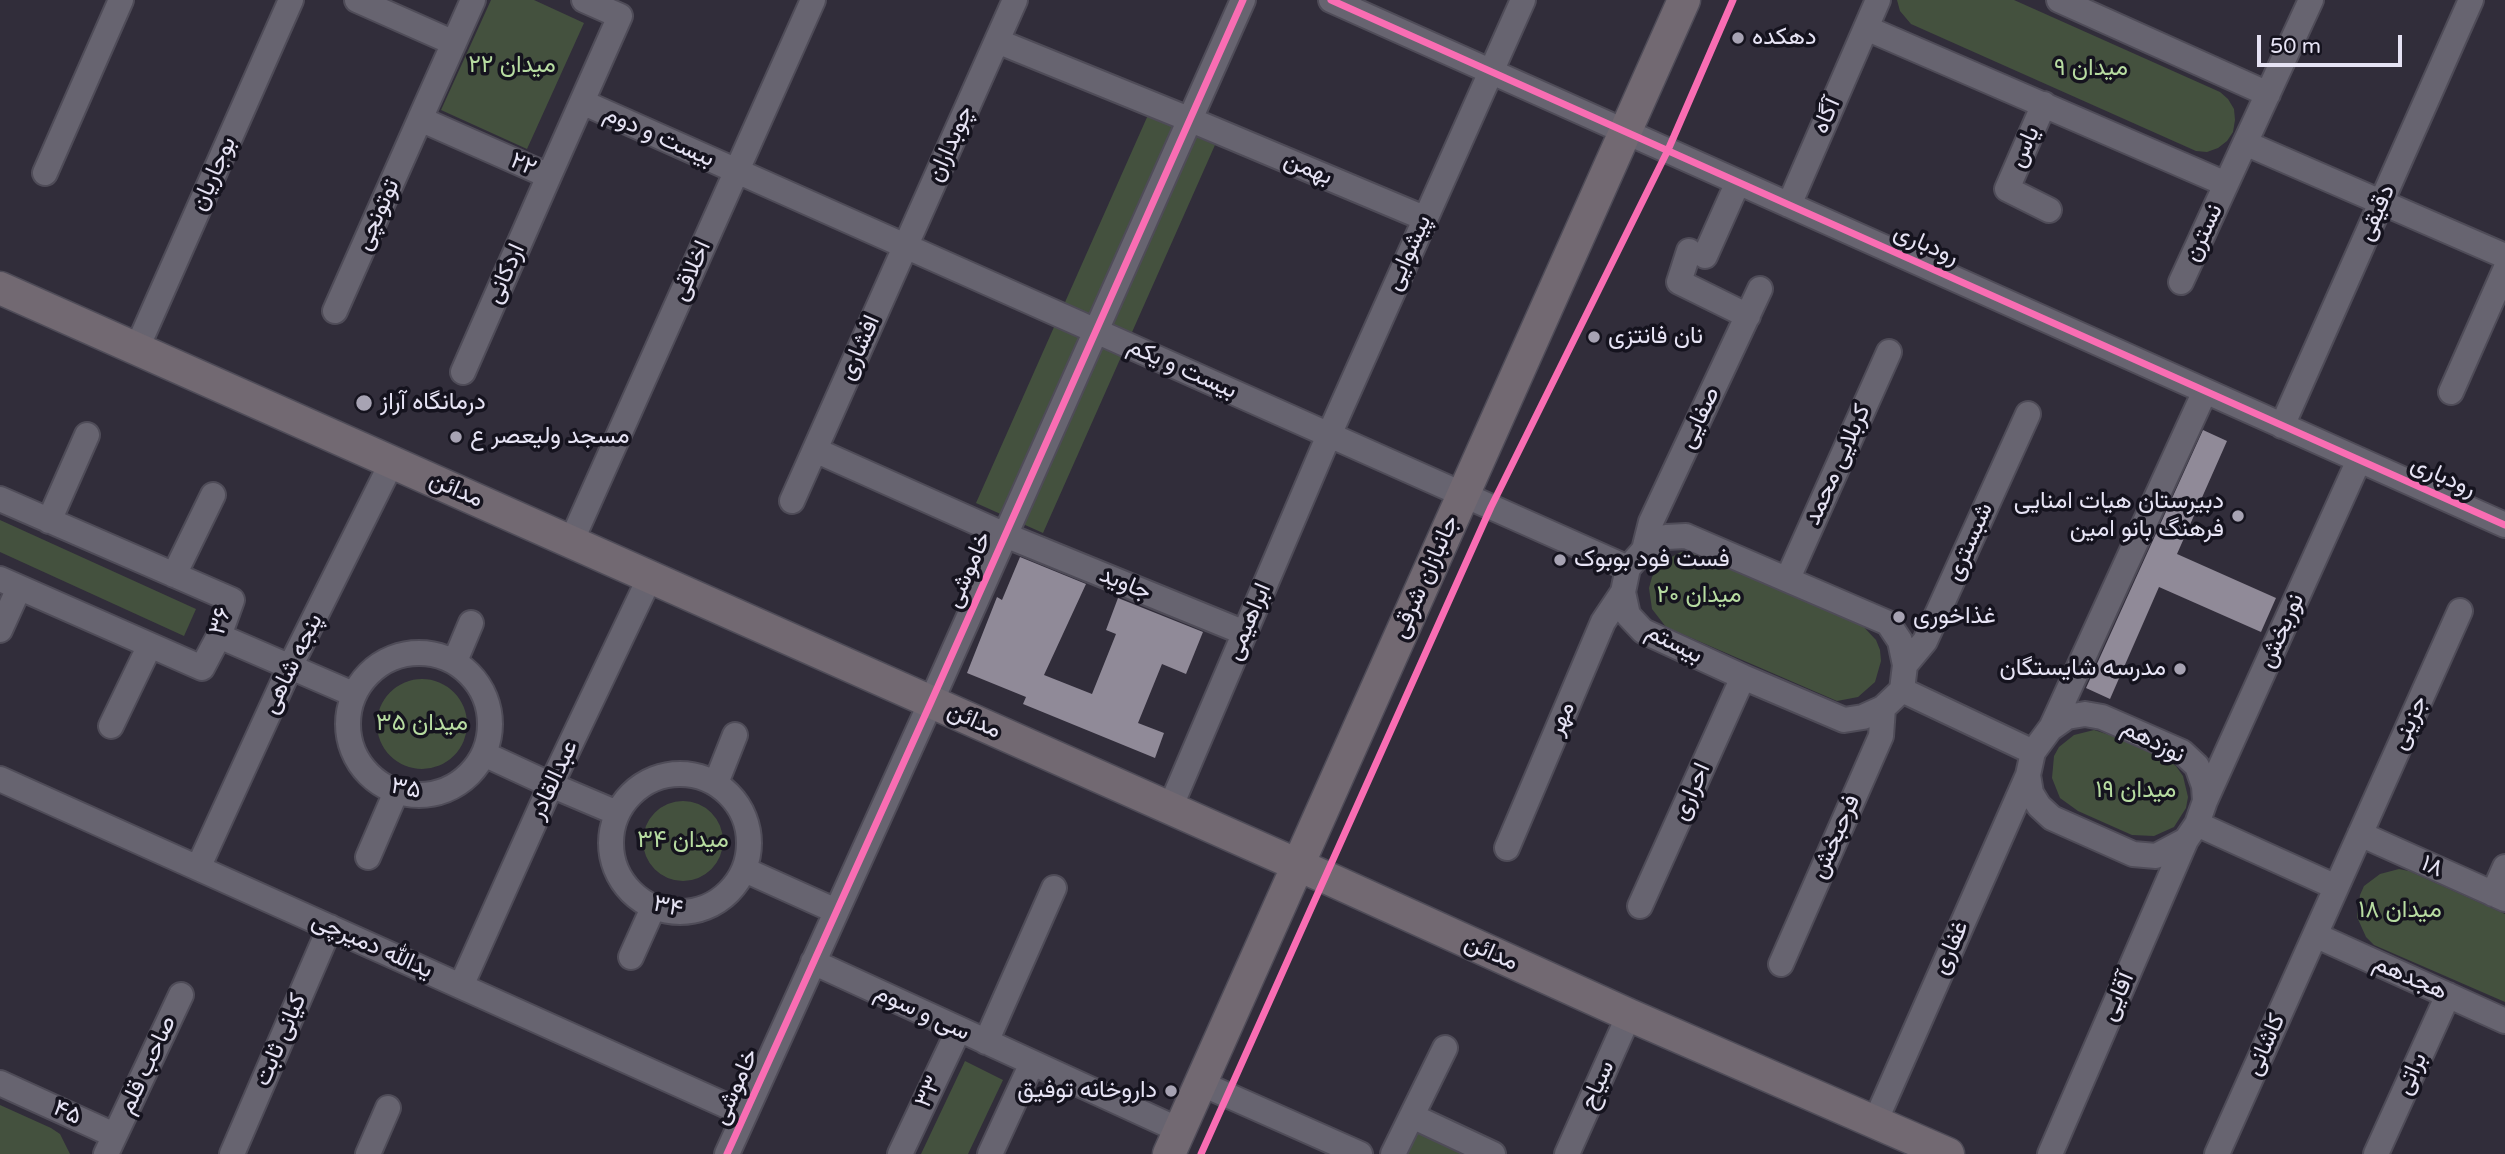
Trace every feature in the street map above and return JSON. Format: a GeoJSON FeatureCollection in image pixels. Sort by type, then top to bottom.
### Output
{"type":"FeatureCollection","features":[{"type":"Feature","properties":{"kind":"main road","name":"جانبازان شرقی"},"geometry":{"type":"LineString","coordinates":[[1174,1142],[1684,0]]}},
{"type":"Feature","properties":{"kind":"main road","name":"مدائن"},"geometry":{"type":"LineString","coordinates":[[0,288],[1629,1015],[1948,1154]]}},
{"type":"Feature","properties":{"kind":"street"},"geometry":{"type":"LineString","coordinates":[[45,173],[121,0]]}},
{"type":"Feature","properties":{"kind":"street","name":"بوجاریان"},"geometry":{"type":"LineString","coordinates":[[137,348],[291,0]]}},
{"type":"Feature","properties":{"kind":"street"},"geometry":{"type":"LineString","coordinates":[[357,0],[454,43]]}},
{"type":"Feature","properties":{"kind":"street"},"geometry":{"type":"LineString","coordinates":[[420,120],[473,0]]}},
{"type":"Feature","properties":{"kind":"street","name":"۲۲"},"geometry":{"type":"LineString","coordinates":[[420,120],[549,177],[624,8],[584,0]]}},
{"type":"Feature","properties":{"kind":"street","name":"اخلاقی"},"geometry":{"type":"LineString","coordinates":[[571,542],[813,0]]}},
{"type":"Feature","properties":{"kind":"street","name":"چوبداران"},"geometry":{"type":"LineString","coordinates":[[906,246],[1015,0]]}},
{"type":"Feature","properties":{"kind":"street","name":"خاموشی"},"geometry":{"type":"LineString","coordinates":[[727,1154],[1243,0]]}},
{"type":"Feature","properties":{"kind":"street","name":"رودباری"},"geometry":{"type":"LineString","coordinates":[[1331,0],[2505,525]]}},
{"type":"Feature","properties":{"kind":"street","name":"پیشوایی"},"geometry":{"type":"LineString","coordinates":[[1329,435],[1523,0]]}},
{"type":"Feature","properties":{"kind":"street"},"geometry":{"type":"LineString","coordinates":[[1878,0],[1866,28],[2226,184],[2311,0]]}},
{"type":"Feature","properties":{"kind":"street"},"geometry":{"type":"LineString","coordinates":[[2059,0],[2087,6],[2268,94]]}},
{"type":"Feature","properties":{"kind":"street","name":"دقیقی"},"geometry":{"type":"LineString","coordinates":[[2282,426],[2471,0]]}},
{"type":"Feature","properties":{"kind":"street","name":"آگاه"},"geometry":{"type":"LineString","coordinates":[[1789,205],[1866,28]]}},
{"type":"Feature","properties":{"kind":"street"},"geometry":{"type":"LineString","coordinates":[[997,41],[1191,120]]}},
{"type":"Feature","properties":{"kind":"street","name":"بیست و دوم"},"geometry":{"type":"LineString","coordinates":[[582,102],[737,171]]}},
{"type":"Feature","properties":{"kind":"street","name":"یاس"},"geometry":{"type":"LineString","coordinates":[[2044,104],[2007,189],[2049,210]]}},
{"type":"Feature","properties":{"kind":"street","name":"توتونچی"},"geometry":{"type":"LineString","coordinates":[[335,311],[420,120]]}},
{"type":"Feature","properties":{"kind":"street","name":"بهمن"},"geometry":{"type":"LineString","coordinates":[[1191,120],[1424,218]]}},
{"type":"Feature","properties":{"kind":"street"},"geometry":{"type":"LineString","coordinates":[[2245,143],[2505,256]]}},
{"type":"Feature","properties":{"kind":"street","name":"بیست و یکم"},"geometry":{"type":"LineString","coordinates":[[737,171],[1632,570]]}},
{"type":"Feature","properties":{"kind":"street","name":"اردکانی"},"geometry":{"type":"LineString","coordinates":[[463,372],[549,177]]}},
{"type":"Feature","properties":{"kind":"street"},"geometry":{"type":"LineString","coordinates":[[1738,182],[1679,282],[1748,316]]}},
{"type":"Feature","properties":{"kind":"street","name":"نسترن"},"geometry":{"type":"LineString","coordinates":[[2181,282],[2226,184]]}},
{"type":"Feature","properties":{"kind":"street","name":"افشاری"},"geometry":{"type":"LineString","coordinates":[[792,501],[906,246]]}},
{"type":"Feature","properties":{"kind":"street"},"geometry":{"type":"LineString","coordinates":[[2451,392],[2498,305],[2505,270]]}},
{"type":"Feature","properties":{"kind":"street","name":"صفایی"},"geometry":{"type":"LineString","coordinates":[[1632,570],[1651,522],[1760,289]]}},
{"type":"Feature","properties":{"kind":"street","name":"کربلایی محمد"},"geometry":{"type":"LineString","coordinates":[[1787,578],[1889,352]]}},
{"type":"Feature","properties":{"kind":"street"},"geometry":{"type":"LineString","coordinates":[[2050,729],[2205,391]]}},
{"type":"Feature","properties":{"kind":"street","name":"شبستری"},"geometry":{"type":"LineString","coordinates":[[1905,665],[1925,641],[2028,414]]}},
{"type":"Feature","properties":{"kind":"street"},"geometry":{"type":"LineString","coordinates":[[49,521],[87,435]]}},
{"type":"Feature","properties":{"kind":"street","name":"ابراهیمی"},"geometry":{"type":"LineString","coordinates":[[1170,808],[1329,435]]}},
{"type":"Feature","properties":{"kind":"street"},"geometry":{"type":"LineString","coordinates":[[815,450],[1005,535]]}},
{"type":"Feature","properties":{"kind":"street","name":"نوربخش"},"geometry":{"type":"LineString","coordinates":[[2196,822],[2360,460]]}},
{"type":"Feature","properties":{"kind":"street","name":"پنجه شاهی"},"geometry":{"type":"LineString","coordinates":[[198,867],[289,667],[392,462]]}},
{"type":"Feature","properties":{"kind":"street"},"geometry":{"type":"LineString","coordinates":[[174,575],[213,495]]}},
{"type":"Feature","properties":{"kind":"street","name":"۳۶"},"geometry":{"type":"LineString","coordinates":[[0,499],[232,600],[219,636],[202,668],[10,583]]}},
{"type":"Feature","properties":{"kind":"street","name":"جاوید"},"geometry":{"type":"LineString","coordinates":[[1005,535],[1245,633]]}},
{"type":"Feature","properties":{"kind":"street"},"geometry":{"type":"LineString","coordinates":[[1632,570],[1666,537],[1686,536],[1888,623],[1900,641],[1905,665],[1902,690],[2030,764],[2035,800],[2052,818],[2133,855],[2156,856],[2196,822],[2336,887]]}},
{"type":"Feature","properties":{"kind":"street","name":"بیستم"},"geometry":{"type":"LineString","coordinates":[[1632,570],[1628,615],[1643,631],[1743,677],[1844,720],[1863,717],[1883,708],[1902,690]]}},
{"type":"Feature","properties":{"kind":"street","name":"مهر"},"geometry":{"type":"LineString","coordinates":[[1507,848],[1603,622],[1632,570]]}},
{"type":"Feature","properties":{"kind":"street","name":"عبدالقادر"},"geometry":{"type":"LineString","coordinates":[[461,986],[551,785],[650,577]]}},
{"type":"Feature","properties":{"kind":"street"},"geometry":{"type":"LineString","coordinates":[[0,630],[10,583]]}},
{"type":"Feature","properties":{"kind":"street","name":"جزینی"},"geometry":{"type":"LineString","coordinates":[[2336,887],[2460,611]]}},
{"type":"Feature","properties":{"kind":"street"},"geometry":{"type":"LineString","coordinates":[[219,636],[353,694],[367,674],[386,660],[409,653],[433,653],[456,662],[471,623]]}},
{"type":"Feature","properties":{"kind":"street"},"geometry":{"type":"LineString","coordinates":[[111,726],[149,645]]}},
{"type":"Feature","properties":{"kind":"street","name":"۳۵"},"geometry":{"type":"LineString","coordinates":[[353,694],[347,718],[349,742],[359,764],[375,781],[396,792],[417,796],[438,793],[457,785],[473,771],[484,754],[490,734],[490,712],[484,692],[472,675],[456,662]]}},
{"type":"Feature","properties":{"kind":"street","name":"احراری"},"geometry":{"type":"LineString","coordinates":[[1640,906],[1743,677]]}},
{"type":"Feature","properties":{"kind":"street","name":"فرحبخش"},"geometry":{"type":"LineString","coordinates":[[1781,964],[1881,736],[1883,708]]}},
{"type":"Feature","properties":{"kind":"street","name":"نوزدهم"},"geometry":{"type":"LineString","coordinates":[[2030,764],[2050,729],[2067,717],[2085,713],[2102,717],[2182,752],[2197,766],[2204,786],[2196,822]]}},
{"type":"Feature","properties":{"kind":"street"},"geometry":{"type":"LineString","coordinates":[[716,783],[735,735]]}},
{"type":"Feature","properties":{"kind":"street"},"geometry":{"type":"LineString","coordinates":[[484,754],[617,813],[631,794],[640,787],[671,774],[694,775],[716,783],[731,795],[743,811],[749,830],[750,850],[745,870],[836,911]]}},
{"type":"Feature","properties":{"kind":"street","name":"غفاری"},"geometry":{"type":"LineString","coordinates":[[1875,1122],[2030,764]]}},
{"type":"Feature","properties":{"kind":"street","name":"یدالله دمیرچی"},"geometry":{"type":"LineString","coordinates":[[0,779],[745,1114]]}},
{"type":"Feature","properties":{"kind":"street"},"geometry":{"type":"LineString","coordinates":[[368,857],[396,792]]}},
{"type":"Feature","properties":{"kind":"street","name":"۳۴"},"geometry":{"type":"LineString","coordinates":[[617,813],[611,834],[612,857],[620,878],[634,896],[653,908],[674,913],[696,911],[716,903],[733,889],[745,870]]}},
{"type":"Feature","properties":{"kind":"street","name":"آقایی"},"geometry":{"type":"LineString","coordinates":[[2050,1154],[2196,822]]}},
{"type":"Feature","properties":{"kind":"street","name":"۱۸"},"geometry":{"type":"LineString","coordinates":[[2360,834],[2499,897]]}},
{"type":"Feature","properties":{"kind":"street"},"geometry":{"type":"LineString","coordinates":[[2499,897],[2505,867]]}},
{"type":"Feature","properties":{"kind":"street","name":"کاشانی"},"geometry":{"type":"LineString","coordinates":[[2217,1154],[2336,887]]}},
{"type":"Feature","properties":{"kind":"street"},"geometry":{"type":"LineString","coordinates":[[986,1042],[1054,888]]}},
{"type":"Feature","properties":{"kind":"street"},"geometry":{"type":"LineString","coordinates":[[631,957],[653,908]]}},
{"type":"Feature","properties":{"kind":"street","name":"کیانی ثابت"},"geometry":{"type":"LineString","coordinates":[[232,1154],[330,927]]}},
{"type":"Feature","properties":{"kind":"street","name":"هجدهم"},"geometry":{"type":"LineString","coordinates":[[2315,935],[2505,1020]]}},
{"type":"Feature","properties":{"kind":"street","name":"سی و سوم"},"geometry":{"type":"LineString","coordinates":[[813,962],[1032,1063],[1174,1142]]}},
{"type":"Feature","properties":{"kind":"street","name":"صاحب قلم"},"geometry":{"type":"LineString","coordinates":[[110,1144],[181,995]]}},
{"type":"Feature","properties":{"kind":"street","name":"براتی"},"geometry":{"type":"LineString","coordinates":[[2376,1154],[2448,995]]}},
{"type":"Feature","properties":{"kind":"street","name":"سیاح"},"geometry":{"type":"LineString","coordinates":[[1567,1154],[1629,1015]]}},
{"type":"Feature","properties":{"kind":"street","name":"۳۳"},"geometry":{"type":"LineString","coordinates":[[900,1154],[959,1029]]}},
{"type":"Feature","properties":{"kind":"street"},"geometry":{"type":"LineString","coordinates":[[1393,1154],[1445,1048]]}},
{"type":"Feature","properties":{"kind":"street"},"geometry":{"type":"LineString","coordinates":[[990,1154],[1032,1063]]}},
{"type":"Feature","properties":{"kind":"street","name":"۴۵"},"geometry":{"type":"LineString","coordinates":[[0,1083],[110,1144]]}},
{"type":"Feature","properties":{"kind":"street"},"geometry":{"type":"LineString","coordinates":[[1200,1083],[1360,1154]]}},
{"type":"Feature","properties":{"kind":"street"},"geometry":{"type":"LineString","coordinates":[[368,1154],[388,1108]]}},
{"type":"Feature","properties":{"kind":"street"},"geometry":{"type":"LineString","coordinates":[[1412,1116],[1493,1154]]}},
{"type":"Feature","properties":{"kind":"green space","name":"میدان ۲۲"},"geometry":{"type":"Polygon","coordinates":[[[491,0],[534,0],[584,23],[527,149],[441,110],[491,0]]]}},
{"type":"Feature","properties":{"kind":"green space","name":"میدان ۹"},"geometry":{"type":"Polygon","coordinates":[[[1897,0],[2014,0],[2220,92],[2234,109],[2233,132],[2218,148],[2207,152],[2196,151],[1911,24],[1900,11],[1897,0]]]}},
{"type":"Feature","properties":{"kind":"green space"},"geometry":{"type":"Polygon","coordinates":[[[1148,115],[1215,145],[1043,533],[976,503],[1148,115]]]}},
{"type":"Feature","properties":{"kind":"green space"},"geometry":{"type":"Polygon","coordinates":[[[0,520],[196,609],[184,636],[0,552],[0,520]]]}},
{"type":"Feature","properties":{"kind":"green space","name":"میدان ۲۰"},"geometry":{"type":"Polygon","coordinates":[[[1691,551],[1861,624],[1876,640],[1880,650],[1881,661],[1875,682],[1858,697],[1837,701],[1666,627],[1652,609],[1649,588],[1652,577],[1664,561],[1681,552],[1691,551]]]}},
{"type":"Feature","properties":{"kind":"green space","name":"میدان ۳۵"},"geometry":{"type":"Polygon","coordinates":[[[422,679],[439,683],[454,692],[463,707],[467,724],[463,741],[454,756],[439,765],[422,769],[405,765],[390,756],[381,741],[377,724],[381,707],[390,692],[405,683],[422,679]]]}},
{"type":"Feature","properties":{"kind":"green space","name":"میدان ۱۹"},"geometry":{"type":"Polygon","coordinates":[[[2094,730],[2113,736],[2176,766],[2183,776],[2188,797],[2186,808],[2174,827],[2154,836],[2132,835],[2078,811],[2060,798],[2052,778],[2054,756],[2059,747],[2074,735],[2094,730]]]}},
{"type":"Feature","properties":{"kind":"green space","name":"میدان ۳۴"},"geometry":{"type":"Polygon","coordinates":[[[675,801],[691,801],[705,807],[717,819],[723,833],[723,849],[717,863],[705,875],[691,881],[675,881],[661,875],[649,863],[643,849],[643,833],[649,819],[661,807],[675,801]]]}},
{"type":"Feature","properties":{"kind":"green space","name":"میدان ۱۸"},"geometry":{"type":"Polygon","coordinates":[[[2399,869],[2505,914],[2505,1002],[2374,945],[2366,937],[2357,917],[2364,886],[2380,874],[2399,869]]]}},
{"type":"Feature","properties":{"kind":"green space"},"geometry":{"type":"Polygon","coordinates":[[[965,1061],[1003,1080],[968,1154],[921,1154],[965,1061]]]}},
{"type":"Feature","properties":{"kind":"green space"},"geometry":{"type":"Polygon","coordinates":[[[0,1105],[60,1134],[70,1154],[0,1154],[0,1105]]]}},
{"type":"Feature","properties":{"kind":"green space"},"geometry":{"type":"Polygon","coordinates":[[[1413,1123],[1486,1154],[1400,1154],[1413,1123]]]}},
{"type":"Feature","properties":{"kind":"building"},"geometry":{"type":"Polygon","coordinates":[[[2203,430],[2227,441],[2177,554],[2276,598],[2261,632],[2159,587],[2110,699],[2086,688],[2203,430]]]}},
{"type":"Feature","properties":{"kind":"building"},"geometry":{"type":"Polygon","coordinates":[[[1020,557],[1086,584],[1044,675],[1092,694],[1116,634],[1106,630],[1118,598],[1203,632],[1186,674],[1162,664],[1138,723],[1164,733],[1155,758],[1023,704],[1026,697],[967,673],[997,597],[1002,600],[1020,557]]]}},
{"type":"Feature","properties":{"kind":"cycle path"},"geometry":{"type":"LineString","coordinates":[[727,1154],[1243,0]]}},
{"type":"Feature","properties":{"kind":"cycle path"},"geometry":{"type":"LineString","coordinates":[[1331,0],[2505,525]]}},
{"type":"Feature","properties":{"kind":"cycle path"},"geometry":{"type":"LineString","coordinates":[[1201,1154],[1491,507],[1668,150],[1733,0]]}},
{"type":"Feature","properties":{"kind":"place","name":"دهکده"},"geometry":{"type":"Point","coordinates":[1738,38]}},
{"type":"Feature","properties":{"kind":"place","name":"نان فانتزی"},"geometry":{"type":"Point","coordinates":[1594,337]}},
{"type":"Feature","properties":{"kind":"place","name":"درمانگاه آراز"},"geometry":{"type":"Point","coordinates":[364,403]}},
{"type":"Feature","properties":{"kind":"place","name":"مسجد ولیعصر ع"},"geometry":{"type":"Point","coordinates":[456,437]}},
{"type":"Feature","properties":{"kind":"place","name":"دبیرستان هیات امنایی فرهنگ بانو امین"},"geometry":{"type":"Point","coordinates":[2238,516]}},
{"type":"Feature","properties":{"kind":"place","name":"فست فود بوبوک"},"geometry":{"type":"Point","coordinates":[1560,560]}},
{"type":"Feature","properties":{"kind":"place","name":"غذاخوری"},"geometry":{"type":"Point","coordinates":[1899,617]}},
{"type":"Feature","properties":{"kind":"place","name":"مدرسه شایستگان"},"geometry":{"type":"Point","coordinates":[2180,669]}},
{"type":"Feature","properties":{"kind":"place","name":"داروخانه توفیق"},"geometry":{"type":"Point","coordinates":[1171,1091]}}]}
